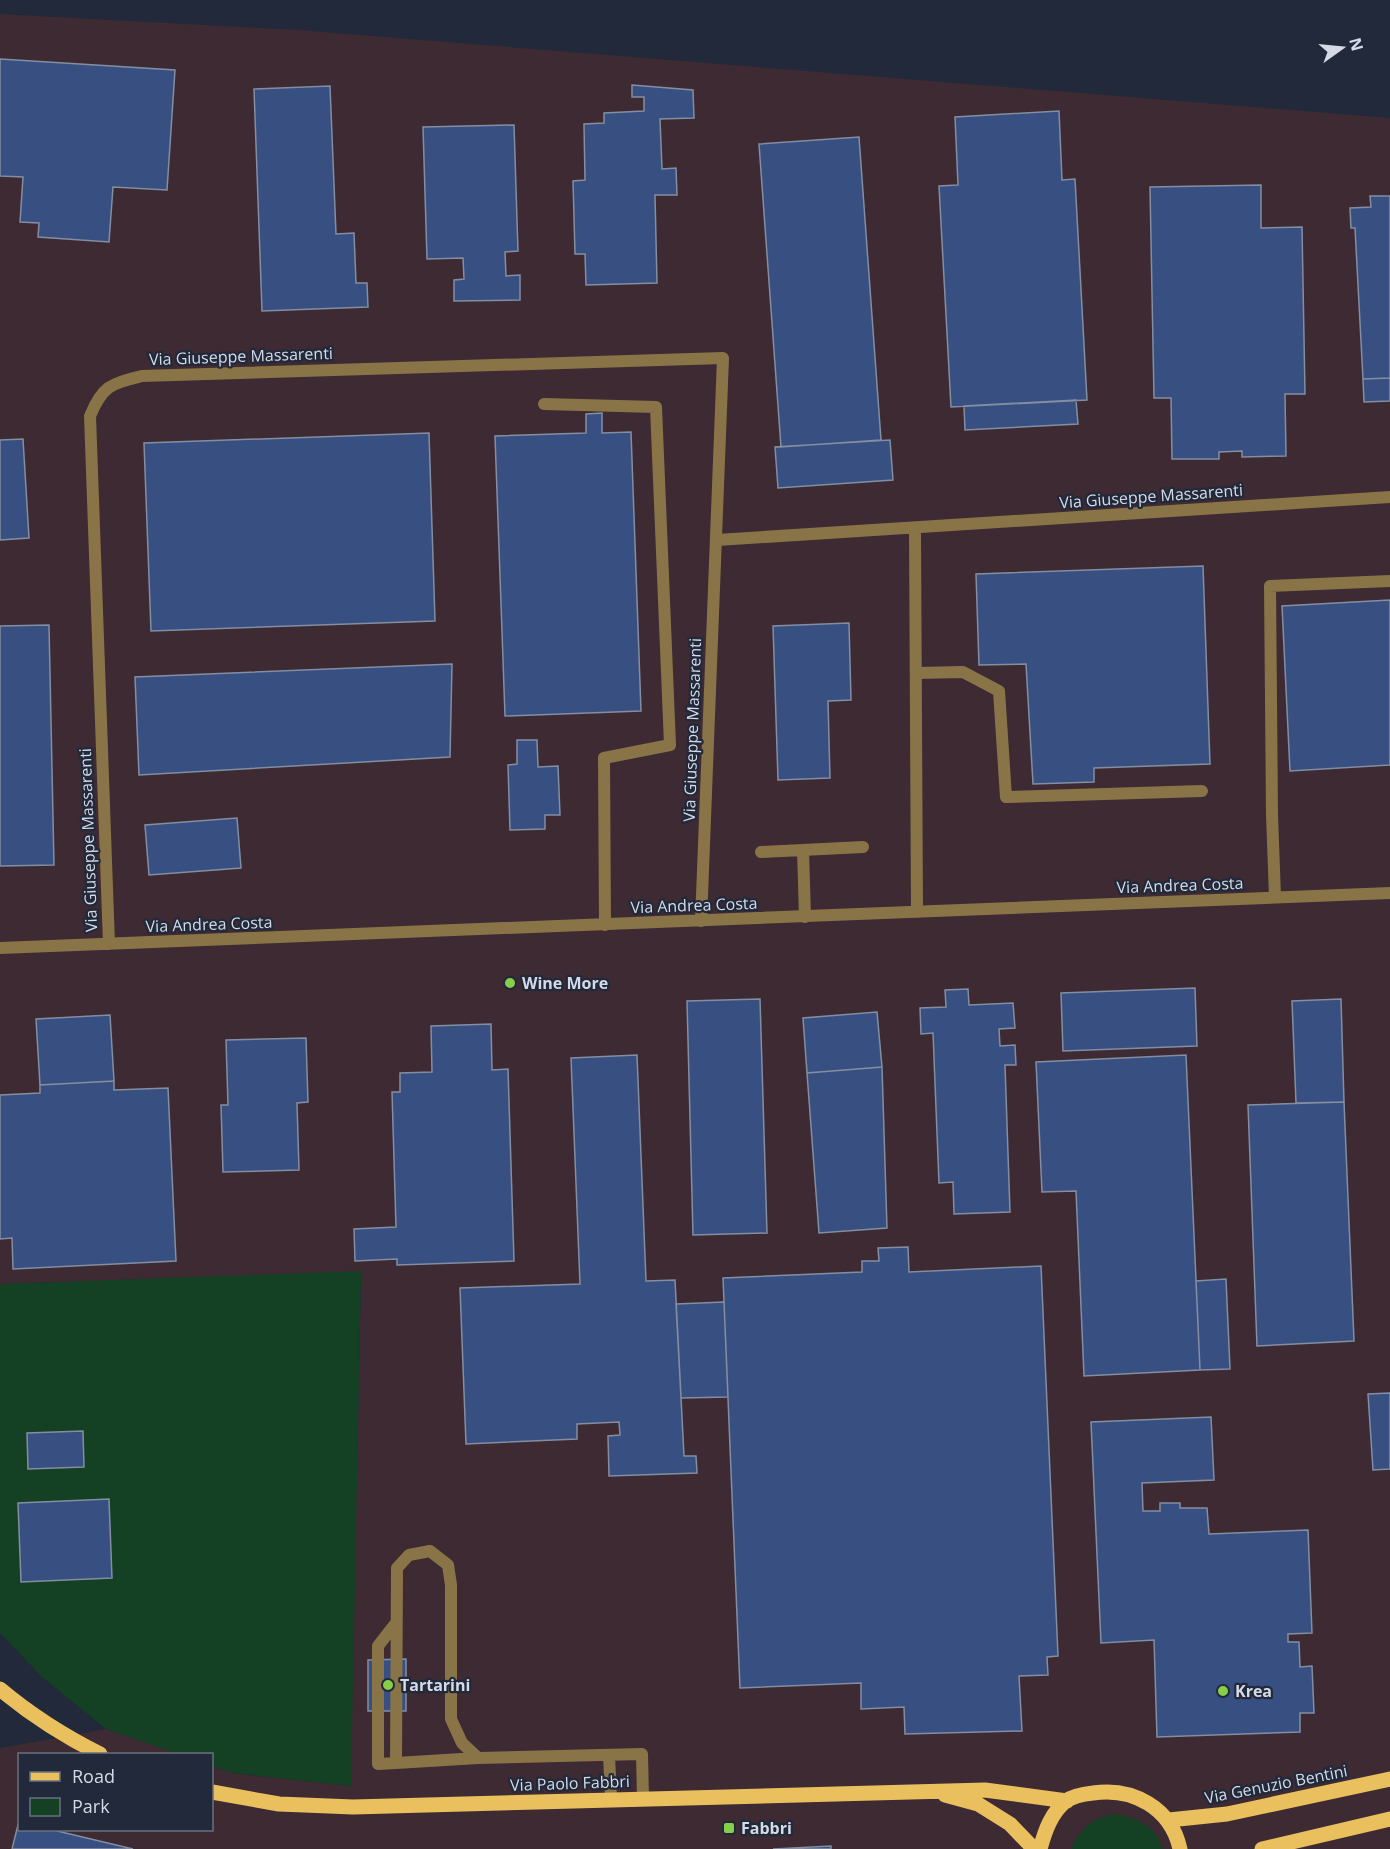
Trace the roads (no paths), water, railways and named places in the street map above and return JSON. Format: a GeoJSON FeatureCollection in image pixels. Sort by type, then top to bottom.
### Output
{"type":"FeatureCollection","features":[{"type":"Feature","properties":{"kind":"main road"},"geometry":{"type":"LineString","coordinates":[[0,1689],[36,1717],[95,1753]]}},
{"type":"Feature","properties":{"kind":"main road","name":"Via Genuzio Bentini"},"geometry":{"type":"LineString","coordinates":[[1169,1820],[1227,1814],[1390,1779]]}},
{"type":"Feature","properties":{"kind":"main road","name":"Via Paolo Fabbri"},"geometry":{"type":"LineString","coordinates":[[213,1792],[279,1804],[353,1807],[985,1790],[1066,1801]]}},
{"type":"Feature","properties":{"kind":"main road","name":"Via Paolo Fabbri"},"geometry":{"type":"LineString","coordinates":[[931,1791],[978,1804],[1010,1824],[1034,1849]]}},
{"type":"Feature","properties":{"kind":"main road"},"geometry":{"type":"LineString","coordinates":[[1040,1849],[1046,1825],[1066,1801],[1083,1794],[1104,1791],[1125,1793],[1142,1798],[1169,1820],[1180,1849]]}},
{"type":"Feature","properties":{"kind":"main road"},"geometry":{"type":"LineString","coordinates":[[1262,1849],[1390,1819]]}},
{"type":"Feature","properties":{"kind":"street","name":"Via Giuseppe Massarenti"},"geometry":{"type":"LineString","coordinates":[[109,944],[90,416],[98,397],[115,383],[142,376],[723,358],[701,921]]}},
{"type":"Feature","properties":{"kind":"street"},"geometry":{"type":"LineString","coordinates":[[544,404],[656,407],[670,745],[604,758],[605,925]]}},
{"type":"Feature","properties":{"kind":"street","name":"Via Giuseppe Massarenti"},"geometry":{"type":"LineString","coordinates":[[717,540],[1390,496]]}},
{"type":"Feature","properties":{"kind":"street"},"geometry":{"type":"LineString","coordinates":[[915,528],[917,912]]}},
{"type":"Feature","properties":{"kind":"street"},"geometry":{"type":"LineString","coordinates":[[1275,897],[1270,586],[1390,581]]}},
{"type":"Feature","properties":{"kind":"street"},"geometry":{"type":"LineString","coordinates":[[916,673],[963,672],[999,691],[1006,797],[1202,791]]}},
{"type":"Feature","properties":{"kind":"street"},"geometry":{"type":"LineString","coordinates":[[761,852],[863,847]]}},
{"type":"Feature","properties":{"kind":"street"},"geometry":{"type":"LineString","coordinates":[[803,850],[805,917]]}},
{"type":"Feature","properties":{"kind":"street","name":"Via Andrea Costa"},"geometry":{"type":"LineString","coordinates":[[0,948],[1390,893]]}},
{"type":"Feature","properties":{"kind":"street"},"geometry":{"type":"LineString","coordinates":[[396,1763],[397,1568],[409,1555],[430,1551],[448,1565],[451,1585],[451,1719],[462,1743],[478,1758]]}},
{"type":"Feature","properties":{"kind":"street"},"geometry":{"type":"LineString","coordinates":[[396,1623],[378,1646],[378,1764],[478,1758],[642,1754],[643,1798]]}},
{"type":"Feature","properties":{"kind":"street"},"geometry":{"type":"LineString","coordinates":[[609,1755],[611,1799]]}},
{"type":"Feature","properties":{"kind":"place","name":"Wine More"},"geometry":{"type":"Point","coordinates":[510,983]}},
{"type":"Feature","properties":{"kind":"place","name":"Tartarini"},"geometry":{"type":"Point","coordinates":[388,1685]}},
{"type":"Feature","properties":{"kind":"place","name":"Krea"},"geometry":{"type":"Point","coordinates":[1223,1691]}},
{"type":"Feature","properties":{"kind":"place","name":"Fabbri"},"geometry":{"type":"Point","coordinates":[729,1828]}}]}
